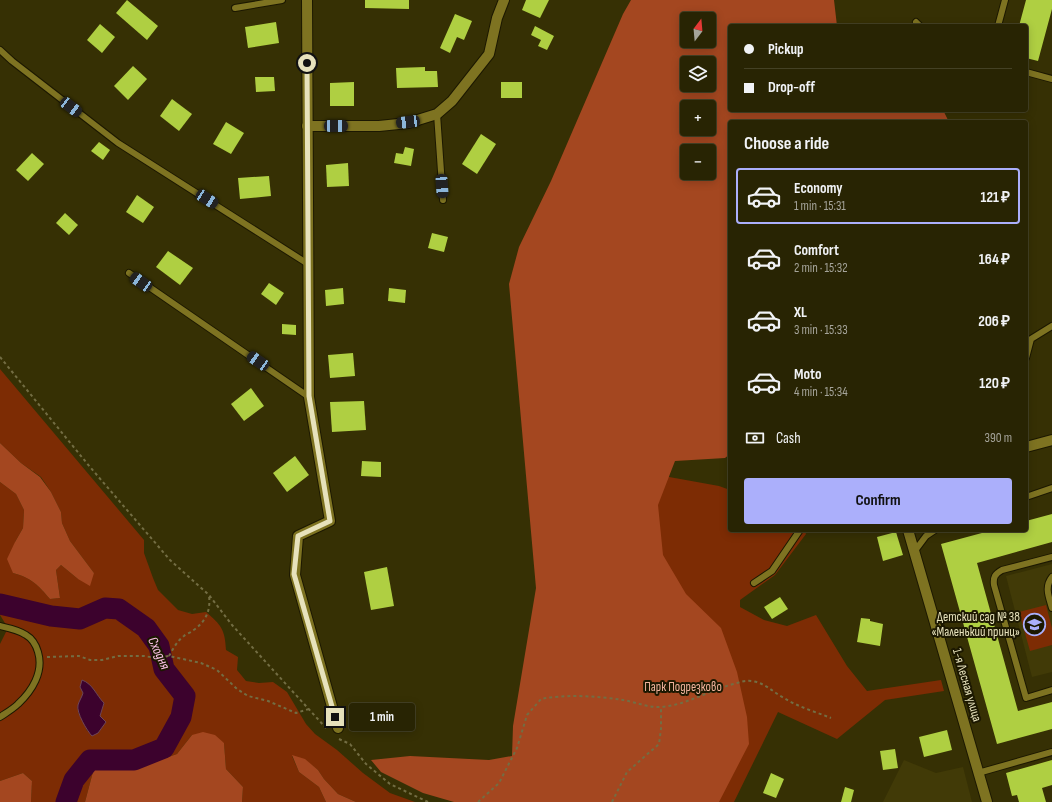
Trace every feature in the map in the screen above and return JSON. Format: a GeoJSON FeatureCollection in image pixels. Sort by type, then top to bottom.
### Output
{"type":"FeatureCollection","features":[{"type":"Feature","properties":{"kind":"street"},"geometry":{"type":"LineString","coordinates":[[306,0],[309,396],[330,521],[298,536],[294,574],[333,732]]}},
{"type":"Feature","properties":{"kind":"street"},"geometry":{"type":"LineString","coordinates":[[307,126],[379,126],[408,122],[437,114],[452,101],[490,54],[497,18],[504,0]]}},
{"type":"Feature","properties":{"kind":"street"},"geometry":{"type":"LineString","coordinates":[[1028,446],[1052,440]]}},
{"type":"Feature","properties":{"kind":"street","name":"1-я Лесная улица"},"geometry":{"type":"LineString","coordinates":[[909,532],[987,802]]}},
{"type":"Feature","properties":{"kind":"lane"},"geometry":{"type":"LineString","coordinates":[[235,8],[282,0]]}},
{"type":"Feature","properties":{"kind":"lane"},"geometry":{"type":"LineString","coordinates":[[999,24],[1005,0]]}},
{"type":"Feature","properties":{"kind":"lane"},"geometry":{"type":"LineString","coordinates":[[0,50],[12,62],[118,143],[308,264]]}},
{"type":"Feature","properties":{"kind":"lane"},"geometry":{"type":"LineString","coordinates":[[1028,73],[1052,79]]}},
{"type":"Feature","properties":{"kind":"lane"},"geometry":{"type":"LineString","coordinates":[[437,114],[444,200]]}},
{"type":"Feature","properties":{"kind":"lane"},"geometry":{"type":"LineString","coordinates":[[128,273],[309,396]]}},
{"type":"Feature","properties":{"kind":"lane"},"geometry":{"type":"LineString","coordinates":[[1028,350],[1031,339],[1052,326]]}},
{"type":"Feature","properties":{"kind":"lane"},"geometry":{"type":"LineString","coordinates":[[1028,496],[1052,488]]}},
{"type":"Feature","properties":{"kind":"lane"},"geometry":{"type":"LineString","coordinates":[[754,582],[772,571],[799,532]]}},
{"type":"Feature","properties":{"kind":"lane"},"geometry":{"type":"LineString","coordinates":[[914,552],[926,536],[932,532]]}},
{"type":"Feature","properties":{"kind":"lane"},"geometry":{"type":"LineString","coordinates":[[1052,557],[1002,570],[996,573],[993,579],[1026,698],[1052,690]]}},
{"type":"Feature","properties":{"kind":"lane"},"geometry":{"type":"LineString","coordinates":[[1052,577],[1047,586],[1052,608]]}},
{"type":"Feature","properties":{"kind":"lane"},"geometry":{"type":"LineString","coordinates":[[0,626],[27,635],[36,644],[40,658],[39,672],[30,690],[17,706],[0,717]]}},
{"type":"Feature","properties":{"kind":"lane"},"geometry":{"type":"LineString","coordinates":[[978,773],[1052,752]]}},
{"type":"Feature","properties":{"kind":"path"},"geometry":{"type":"LineString","coordinates":[[0,357],[90,467],[170,560],[209,595],[232,625],[309,709],[333,732],[350,744],[366,764],[390,784],[428,802]]}},
{"type":"Feature","properties":{"kind":"path"},"geometry":{"type":"LineString","coordinates":[[168,656],[176,644],[184,636],[192,632],[207,615],[210,605],[209,595]]}},
{"type":"Feature","properties":{"kind":"path"},"geometry":{"type":"LineString","coordinates":[[40,658],[79,656],[90,660],[102,660],[118,656],[156,658],[168,656],[200,663],[217,670],[237,689],[248,696],[268,701],[296,713],[309,709]]}},
{"type":"Feature","properties":{"kind":"path"},"geometry":{"type":"LineString","coordinates":[[478,802],[499,783],[517,748],[527,715],[540,699],[553,697],[595,697],[624,700],[647,707],[661,707],[681,704],[726,686],[745,681],[752,681],[763,684],[784,698],[832,718]]}},
{"type":"Feature","properties":{"kind":"path"},"geometry":{"type":"LineString","coordinates":[[612,802],[627,772],[659,744],[661,707]]}},
{"type":"Feature","properties":{"kind":"shaded area","name":"Детский сад № 38 «Маленький принц»"},"geometry":{"type":"Polygon","coordinates":[[[1052,564],[1052,672],[1032,677],[1006,576],[1052,564]]]}},
{"type":"Feature","properties":{"kind":"shaded area"},"geometry":{"type":"Polygon","coordinates":[[[82,680],[92,687],[104,703],[100,716],[106,722],[98,733],[92,736],[82,721],[78,708],[78,704],[83,693],[80,687],[82,680]]]}},
{"type":"Feature","properties":{"kind":"shaded area"},"geometry":{"type":"Polygon","coordinates":[[[904,760],[936,773],[963,767],[972,802],[883,802],[904,760]]]}},
{"type":"Feature","properties":{"kind":"green space"},"geometry":{"type":"Polygon","coordinates":[[[631,0],[834,0],[837,24],[728,24],[728,112],[944,112],[948,120],[728,120],[728,456],[725,458],[675,461],[658,505],[663,555],[686,594],[721,628],[737,672],[747,717],[749,744],[719,802],[454,802],[423,793],[381,772],[371,760],[410,756],[489,760],[512,756],[513,726],[536,588],[509,284],[519,247],[551,181],[623,14],[631,0]]]}},
{"type":"Feature","properties":{"kind":"green space"},"geometry":{"type":"Polygon","coordinates":[[[0,369],[144,540],[144,553],[158,590],[178,610],[192,614],[206,612],[219,624],[225,637],[226,650],[238,657],[237,670],[246,681],[259,683],[273,682],[287,692],[306,724],[315,734],[390,793],[415,802],[356,802],[338,794],[318,770],[305,760],[292,756],[299,772],[319,787],[326,802],[242,802],[243,787],[226,769],[224,743],[192,735],[177,754],[142,766],[94,768],[85,802],[31,802],[32,781],[23,773],[0,781],[0,644],[8,628],[0,615],[0,482],[16,494],[24,510],[23,528],[15,542],[13,573],[25,577],[34,583],[50,599],[60,598],[56,570],[61,565],[78,579],[94,573],[70,541],[62,523],[61,512],[51,492],[41,477],[21,463],[0,443],[0,369]],[[82,680],[80,687],[83,693],[78,706],[78,712],[87,731],[98,733],[106,722],[100,716],[104,703],[92,687],[82,680]]]}},
{"type":"Feature","properties":{"kind":"green space"},"geometry":{"type":"Polygon","coordinates":[[[0,443],[21,463],[40,477],[51,492],[61,512],[62,523],[70,541],[94,573],[90,586],[78,579],[61,565],[56,570],[60,598],[50,599],[34,583],[25,577],[13,573],[7,559],[23,528],[24,510],[16,494],[0,482],[0,443]]]}},
{"type":"Feature","properties":{"kind":"green space","name":"Парк Подрезково"},"geometry":{"type":"Polygon","coordinates":[[[636,471],[719,486],[728,489],[728,532],[805,532],[806,534],[775,575],[740,600],[740,607],[764,620],[787,626],[816,615],[847,666],[867,691],[941,680],[944,691],[885,700],[837,739],[778,712],[734,802],[568,802],[636,471]]]}},
{"type":"Feature","properties":{"kind":"green space"},"geometry":{"type":"Polygon","coordinates":[[[1046,605],[1052,628],[1052,645],[1030,651],[1019,612],[1046,605]]]}},
{"type":"Feature","properties":{"kind":"green space"},"geometry":{"type":"Polygon","coordinates":[[[203,732],[215,735],[224,743],[226,769],[243,787],[242,802],[85,802],[94,768],[142,766],[177,754],[192,735],[203,732]]]}},
{"type":"Feature","properties":{"kind":"green space"},"geometry":{"type":"Polygon","coordinates":[[[292,755],[305,759],[318,770],[338,794],[356,802],[326,802],[319,787],[299,772],[292,755]]]}},
{"type":"Feature","properties":{"kind":"green space"},"geometry":{"type":"Polygon","coordinates":[[[23,773],[32,781],[31,802],[0,802],[0,781],[23,773]]]}},
{"type":"Feature","properties":{"kind":"building"},"geometry":{"type":"Polygon","coordinates":[[[127,0],[158,26],[147,40],[116,13],[127,0]]]}},
{"type":"Feature","properties":{"kind":"building"},"geometry":{"type":"Polygon","coordinates":[[[365,0],[409,0],[409,9],[365,8],[365,0]]]}},
{"type":"Feature","properties":{"kind":"building"},"geometry":{"type":"Polygon","coordinates":[[[526,0],[549,0],[540,18],[522,10],[526,0]]]}},
{"type":"Feature","properties":{"kind":"building"},"geometry":{"type":"Polygon","coordinates":[[[1026,0],[1052,0],[1052,9],[1038,61],[1028,58],[1028,24],[1020,24],[1026,0]]]}},
{"type":"Feature","properties":{"kind":"building"},"geometry":{"type":"Polygon","coordinates":[[[455,14],[472,21],[464,40],[457,37],[450,53],[440,48],[455,14]]]}},
{"type":"Feature","properties":{"kind":"building"},"geometry":{"type":"Polygon","coordinates":[[[276,22],[279,43],[248,48],[245,27],[276,22]]]}},
{"type":"Feature","properties":{"kind":"building"},"geometry":{"type":"Polygon","coordinates":[[[100,24],[115,37],[102,53],[87,40],[100,24]]]}},
{"type":"Feature","properties":{"kind":"building"},"geometry":{"type":"Polygon","coordinates":[[[535,26],[554,36],[547,50],[538,46],[541,40],[531,35],[535,26]]]}},
{"type":"Feature","properties":{"kind":"building"},"geometry":{"type":"Polygon","coordinates":[[[133,66],[147,79],[128,100],[114,86],[133,66]]]}},
{"type":"Feature","properties":{"kind":"building"},"geometry":{"type":"Polygon","coordinates":[[[425,67],[425,71],[437,71],[438,87],[397,88],[396,68],[425,67]]]}},
{"type":"Feature","properties":{"kind":"building"},"geometry":{"type":"Polygon","coordinates":[[[255,77],[274,77],[275,91],[256,92],[255,77]]]}},
{"type":"Feature","properties":{"kind":"building"},"geometry":{"type":"Polygon","coordinates":[[[354,82],[354,106],[330,106],[330,83],[354,82]]]}},
{"type":"Feature","properties":{"kind":"building"},"geometry":{"type":"Polygon","coordinates":[[[501,82],[522,82],[522,98],[501,98],[501,82]]]}},
{"type":"Feature","properties":{"kind":"building"},"geometry":{"type":"Polygon","coordinates":[[[172,99],[192,114],[179,131],[160,116],[172,99]]]}},
{"type":"Feature","properties":{"kind":"building"},"geometry":{"type":"Polygon","coordinates":[[[226,122],[244,133],[231,154],[213,144],[226,122]]]}},
{"type":"Feature","properties":{"kind":"building"},"geometry":{"type":"Polygon","coordinates":[[[481,134],[496,144],[477,174],[462,164],[481,134]]]}},
{"type":"Feature","properties":{"kind":"building"},"geometry":{"type":"Polygon","coordinates":[[[99,142],[110,150],[103,160],[91,151],[99,142]]]}},
{"type":"Feature","properties":{"kind":"building"},"geometry":{"type":"Polygon","coordinates":[[[405,147],[414,149],[411,166],[394,163],[396,153],[403,154],[405,147]]]}},
{"type":"Feature","properties":{"kind":"building"},"geometry":{"type":"Polygon","coordinates":[[[32,153],[44,164],[28,181],[16,170],[32,153]]]}},
{"type":"Feature","properties":{"kind":"building"},"geometry":{"type":"Polygon","coordinates":[[[348,163],[349,186],[327,187],[326,165],[348,163]]]}},
{"type":"Feature","properties":{"kind":"building"},"geometry":{"type":"Polygon","coordinates":[[[269,176],[271,196],[240,199],[238,178],[269,176]]]}},
{"type":"Feature","properties":{"kind":"building"},"geometry":{"type":"Polygon","coordinates":[[[137,195],[154,207],[143,223],[126,212],[137,195]]]}},
{"type":"Feature","properties":{"kind":"building"},"geometry":{"type":"Polygon","coordinates":[[[65,213],[78,225],[69,235],[56,223],[65,213]]]}},
{"type":"Feature","properties":{"kind":"building"},"geometry":{"type":"Polygon","coordinates":[[[432,233],[448,237],[444,252],[428,248],[432,233]]]}},
{"type":"Feature","properties":{"kind":"building"},"geometry":{"type":"Polygon","coordinates":[[[168,251],[193,268],[180,285],[156,267],[168,251]]]}},
{"type":"Feature","properties":{"kind":"building"},"geometry":{"type":"Polygon","coordinates":[[[269,283],[284,293],[276,305],[261,294],[269,283]]]}},
{"type":"Feature","properties":{"kind":"building"},"geometry":{"type":"Polygon","coordinates":[[[343,288],[344,304],[326,306],[325,290],[343,288]]]}},
{"type":"Feature","properties":{"kind":"building"},"geometry":{"type":"Polygon","coordinates":[[[389,288],[406,290],[405,303],[388,301],[389,288]]]}},
{"type":"Feature","properties":{"kind":"building"},"geometry":{"type":"Polygon","coordinates":[[[282,324],[296,325],[296,335],[282,334],[282,324]]]}},
{"type":"Feature","properties":{"kind":"building"},"geometry":{"type":"Polygon","coordinates":[[[353,353],[355,376],[330,378],[328,355],[353,353]]]}},
{"type":"Feature","properties":{"kind":"building"},"geometry":{"type":"Polygon","coordinates":[[[251,388],[264,406],[244,421],[231,404],[251,388]]]}},
{"type":"Feature","properties":{"kind":"building"},"geometry":{"type":"Polygon","coordinates":[[[364,401],[366,430],[332,432],[330,402],[364,401]]]}},
{"type":"Feature","properties":{"kind":"building"},"geometry":{"type":"Polygon","coordinates":[[[295,456],[309,475],[287,492],[273,473],[295,456]]]}},
{"type":"Feature","properties":{"kind":"building"},"geometry":{"type":"Polygon","coordinates":[[[362,461],[381,462],[381,477],[361,476],[362,461]]]}},
{"type":"Feature","properties":{"kind":"building"},"geometry":{"type":"Polygon","coordinates":[[[1052,514],[1052,542],[977,563],[1018,711],[1052,702],[1052,729],[997,744],[941,544],[986,532],[1028,532],[1028,520],[1052,514]]]}},
{"type":"Feature","properties":{"kind":"building"},"geometry":{"type":"Polygon","coordinates":[[[896,532],[903,555],[883,561],[877,537],[896,532]]]}},
{"type":"Feature","properties":{"kind":"building"},"geometry":{"type":"Polygon","coordinates":[[[387,567],[394,606],[371,610],[364,572],[387,567]]]}},
{"type":"Feature","properties":{"kind":"building"},"geometry":{"type":"Polygon","coordinates":[[[780,597],[788,609],[772,619],[764,607],[780,597]]]}},
{"type":"Feature","properties":{"kind":"building"},"geometry":{"type":"Polygon","coordinates":[[[861,618],[870,619],[870,621],[883,624],[880,646],[857,642],[861,618]]]}},
{"type":"Feature","properties":{"kind":"building"},"geometry":{"type":"Polygon","coordinates":[[[947,730],[952,750],[924,757],[919,737],[947,730]]]}},
{"type":"Feature","properties":{"kind":"building"},"geometry":{"type":"Polygon","coordinates":[[[895,749],[898,768],[883,770],[880,751],[895,749]]]}},
{"type":"Feature","properties":{"kind":"building"},"geometry":{"type":"Polygon","coordinates":[[[1052,760],[1052,785],[1042,788],[1046,802],[1019,802],[1017,795],[1012,796],[1006,773],[1052,760]]]}},
{"type":"Feature","properties":{"kind":"building"},"geometry":{"type":"Polygon","coordinates":[[[771,773],[784,779],[776,798],[763,793],[771,773]]]}},
{"type":"Feature","properties":{"kind":"building"},"geometry":{"type":"Polygon","coordinates":[[[845,787],[854,790],[851,802],[841,802],[845,787]]]}},
{"type":"Feature","properties":{"kind":"waterway","name":"Сходня"},"geometry":{"type":"LineString","coordinates":[[0,604],[51,616],[80,619],[105,608],[119,609],[146,628],[159,646],[164,669],[185,696],[181,717],[164,748],[134,760],[90,760],[74,780],[66,802]]}},
{"type":"Feature","properties":{"kind":"place","name":"Детский сад № 38 «Маленький принц»"},"geometry":{"type":"Point","coordinates":[1035,624]}},
{"type":"Feature","properties":{"kind":"route"},"geometry":{"type":"LineString","coordinates":[[307,63],[309,396],[330,521],[298,536],[294,574],[335,717]]}}]}
